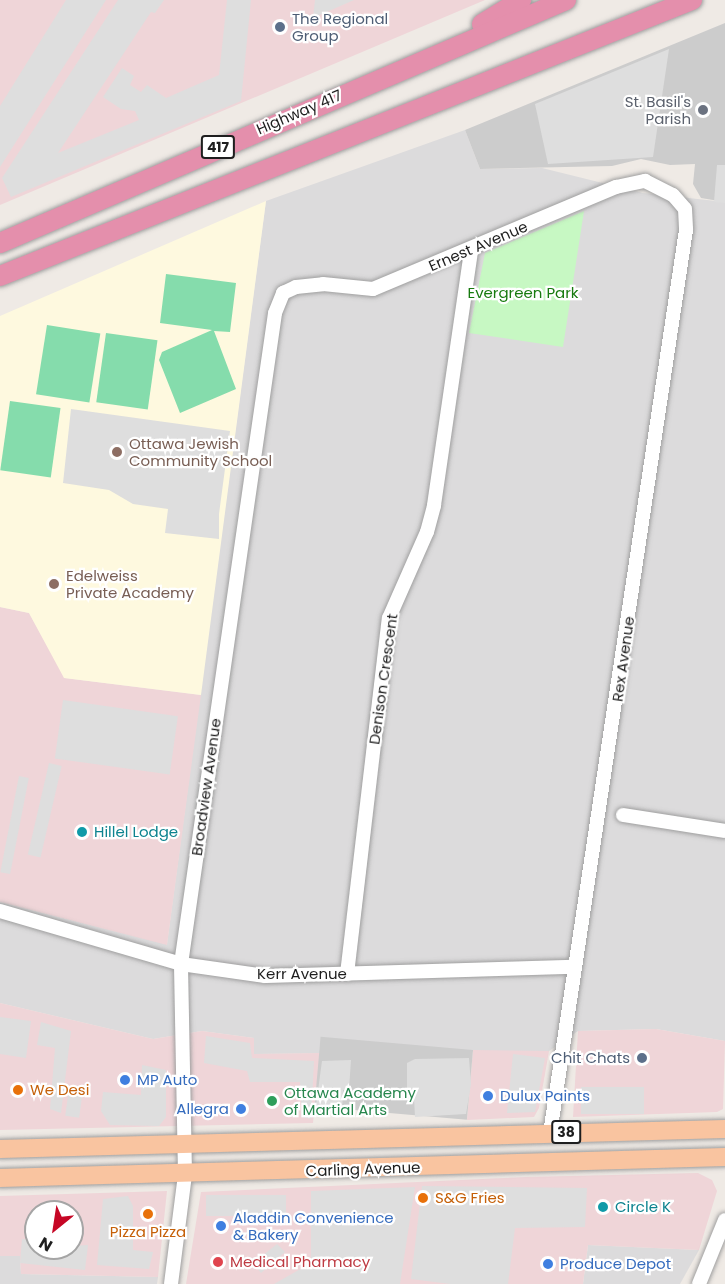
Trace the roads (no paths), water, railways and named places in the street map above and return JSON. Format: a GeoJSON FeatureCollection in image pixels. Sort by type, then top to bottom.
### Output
{"type":"FeatureCollection","features":[{"type":"Feature","properties":{"kind":"highway"},"geometry":{"type":"LineString","coordinates":[[438,52],[521,0]]}},
{"type":"Feature","properties":{"kind":"highway","name":"Highway 417"},"geometry":{"type":"LineString","coordinates":[[0,243],[438,52],[566,0]]}},
{"type":"Feature","properties":{"kind":"highway","name":"417"},"geometry":{"type":"LineString","coordinates":[[0,276],[692,0]]}},
{"type":"Feature","properties":{"kind":"main road","name":"Carling Avenue"},"geometry":{"type":"LineString","coordinates":[[0,1149],[725,1129]]}},
{"type":"Feature","properties":{"kind":"main road","name":"Carling Avenue"},"geometry":{"type":"LineString","coordinates":[[0,1178],[725,1157]]}},
{"type":"Feature","properties":{"kind":"street","name":"Ernest Avenue"},"geometry":{"type":"LineString","coordinates":[[283,293],[296,287],[323,284],[373,289],[471,250],[616,187],[645,181],[669,189]]}},
{"type":"Feature","properties":{"kind":"street","name":"Rex Avenue"},"geometry":{"type":"LineString","coordinates":[[550,1133],[686,230],[685,209],[669,189]]}},
{"type":"Feature","properties":{"kind":"street","name":"Denison Crescent"},"geometry":{"type":"LineString","coordinates":[[347,974],[389,618],[427,532],[434,505],[471,250]]}},
{"type":"Feature","properties":{"kind":"street","name":"Broadview Avenue"},"geometry":{"type":"LineString","coordinates":[[171,1284],[185,1174],[182,964],[273,325],[283,293]]}},
{"type":"Feature","properties":{"kind":"street"},"geometry":{"type":"LineString","coordinates":[[623,815],[725,831]]}},
{"type":"Feature","properties":{"kind":"street","name":"Kerr Avenue"},"geometry":{"type":"LineString","coordinates":[[0,911],[182,964],[265,976],[575,967]]}},
{"type":"Feature","properties":{"kind":"street"},"geometry":{"type":"LineString","coordinates":[[699,1284],[725,1220]]}},
{"type":"Feature","properties":{"kind":"place","name":"The Regional Group"},"geometry":{"type":"Point","coordinates":[280,27]}},
{"type":"Feature","properties":{"kind":"place","name":"St. Basil's Parish"},"geometry":{"type":"Point","coordinates":[703,110]}},
{"type":"Feature","properties":{"kind":"place","name":"Ottawa Jewish Community School"},"geometry":{"type":"Point","coordinates":[117,452]}},
{"type":"Feature","properties":{"kind":"place","name":"Edelweiss Private Academy"},"geometry":{"type":"Point","coordinates":[54,584]}},
{"type":"Feature","properties":{"kind":"place","name":"Hillel Lodge"},"geometry":{"type":"Point","coordinates":[82,832]}},
{"type":"Feature","properties":{"kind":"place","name":"Chit Chats"},"geometry":{"type":"Point","coordinates":[642,1058]}},
{"type":"Feature","properties":{"kind":"place","name":"MP Auto"},"geometry":{"type":"Point","coordinates":[125,1080]}},
{"type":"Feature","properties":{"kind":"place","name":"We Desi"},"geometry":{"type":"Point","coordinates":[18,1090]}},
{"type":"Feature","properties":{"kind":"place","name":"Dulux Paints"},"geometry":{"type":"Point","coordinates":[488,1096]}},
{"type":"Feature","properties":{"kind":"place","name":"Ottawa Academy of Martial Arts"},"geometry":{"type":"Point","coordinates":[272,1101]}},
{"type":"Feature","properties":{"kind":"place","name":"Allegra"},"geometry":{"type":"Point","coordinates":[241,1109]}},
{"type":"Feature","properties":{"kind":"place","name":"S&G Fries"},"geometry":{"type":"Point","coordinates":[423,1198]}},
{"type":"Feature","properties":{"kind":"place","name":"Circle K"},"geometry":{"type":"Point","coordinates":[603,1207]}},
{"type":"Feature","properties":{"kind":"place","name":"Pizza Pizza"},"geometry":{"type":"Point","coordinates":[148,1214]}},
{"type":"Feature","properties":{"kind":"place","name":"Aladdin Convenience & Bakery"},"geometry":{"type":"Point","coordinates":[221,1226]}},
{"type":"Feature","properties":{"kind":"place","name":"Medical Pharmacy"},"geometry":{"type":"Point","coordinates":[218,1262]}},
{"type":"Feature","properties":{"kind":"place","name":"Produce Depot"},"geometry":{"type":"Point","coordinates":[548,1264]}},
{"type":"Feature","properties":{"kind":"park label","name":"Evergreen Park"},"geometry":{"type":"Point","coordinates":[523,293]}}]}
